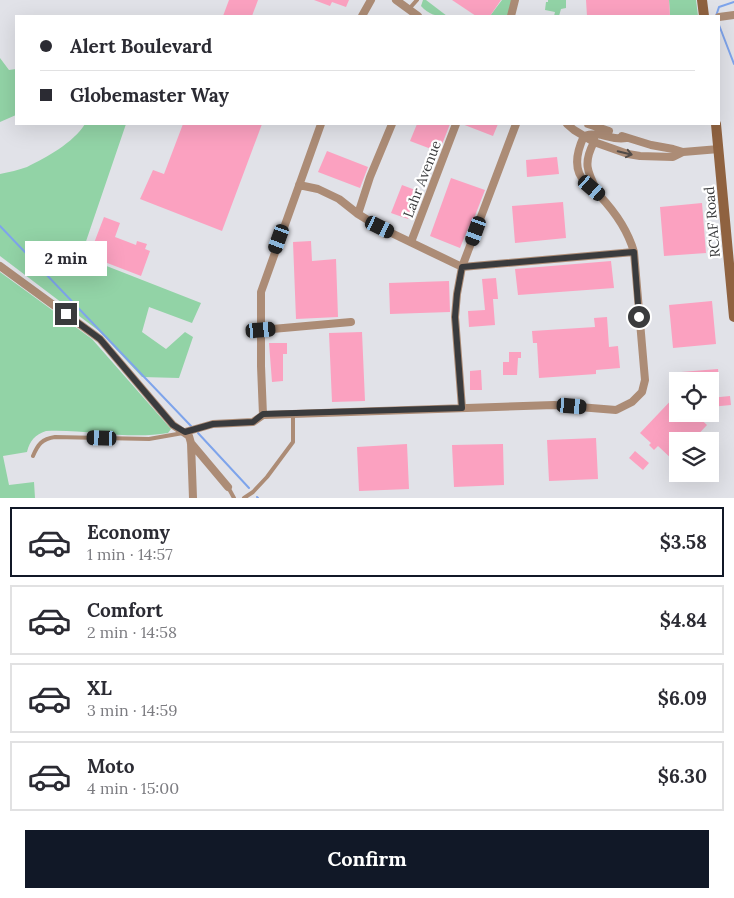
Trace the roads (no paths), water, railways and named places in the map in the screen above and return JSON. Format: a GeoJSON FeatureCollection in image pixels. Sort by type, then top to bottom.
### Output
{"type":"FeatureCollection","features":[{"type":"Feature","properties":{"kind":"main road"},"geometry":{"type":"LineString","coordinates":[[702,0],[704,15]]}},
{"type":"Feature","properties":{"kind":"main road","name":"RCAF Road"},"geometry":{"type":"LineString","coordinates":[[716,125],[734,317]]}},
{"type":"Feature","properties":{"kind":"street"},"geometry":{"type":"LineString","coordinates":[[363,15],[371,0]]}},
{"type":"Feature","properties":{"kind":"street"},"geometry":{"type":"LineString","coordinates":[[396,0],[417,15]]}},
{"type":"Feature","properties":{"kind":"street"},"geometry":{"type":"LineString","coordinates":[[511,15],[515,0]]}},
{"type":"Feature","properties":{"kind":"street"},"geometry":{"type":"LineString","coordinates":[[720,17],[734,15]]}},
{"type":"Feature","properties":{"kind":"street"},"geometry":{"type":"LineString","coordinates":[[263,414],[260,366],[261,292],[321,125]]}},
{"type":"Feature","properties":{"kind":"street"},"geometry":{"type":"LineString","coordinates":[[358,214],[370,177],[392,125]]}},
{"type":"Feature","properties":{"kind":"street","name":"Lahr Avenue"},"geometry":{"type":"LineString","coordinates":[[411,242],[456,125]]}},
{"type":"Feature","properties":{"kind":"street"},"geometry":{"type":"LineString","coordinates":[[462,408],[455,317],[462,267],[516,125]]}},
{"type":"Feature","properties":{"kind":"street"},"geometry":{"type":"LineString","coordinates":[[568,125],[594,142],[616,151],[640,156],[674,157],[683,152]]}},
{"type":"Feature","properties":{"kind":"street"},"geometry":{"type":"LineString","coordinates":[[589,125],[593,133],[594,142],[587,161],[587,170],[599,195]]}},
{"type":"Feature","properties":{"kind":"street"},"geometry":{"type":"LineString","coordinates":[[591,125],[626,138],[683,152],[719,150]]}},
{"type":"Feature","properties":{"kind":"street"},"geometry":{"type":"LineString","coordinates":[[584,136],[593,133],[617,140],[626,138]]}},
{"type":"Feature","properties":{"kind":"street"},"geometry":{"type":"LineString","coordinates":[[185,432],[213,424],[253,422],[263,414],[554,404],[616,410],[632,402],[642,392],[645,380],[634,252],[631,240],[620,221],[599,195],[584,181],[577,168],[577,155],[584,136]]}},
{"type":"Feature","properties":{"kind":"street"},"geometry":{"type":"LineString","coordinates":[[299,185],[318,189],[338,199],[380,227],[462,267],[634,252]]}},
{"type":"Feature","properties":{"kind":"street"},"geometry":{"type":"LineString","coordinates":[[0,266],[100,339],[173,425],[185,432],[191,443],[228,487]]}},
{"type":"Feature","properties":{"kind":"street"},"geometry":{"type":"LineString","coordinates":[[261,330],[351,322]]}},
{"type":"Feature","properties":{"kind":"street"},"geometry":{"type":"LineString","coordinates":[[191,443],[193,498]]}},
{"type":"Feature","properties":{"kind":"lane"},"geometry":{"type":"LineString","coordinates":[[408,9],[417,0]]}},
{"type":"Feature","properties":{"kind":"lane"},"geometry":{"type":"LineString","coordinates":[[244,498],[253,492],[267,477],[292,442],[293,413]]}},
{"type":"Feature","properties":{"kind":"lane"},"geometry":{"type":"LineString","coordinates":[[33,456],[37,446],[47,438],[149,439],[185,432]]}},
{"type":"Feature","properties":{"kind":"lane"},"geometry":{"type":"LineString","coordinates":[[228,487],[234,498]]}},
{"type":"Feature","properties":{"kind":"waterway"},"geometry":{"type":"LineString","coordinates":[[716,15],[719,7],[734,2]]}},
{"type":"Feature","properties":{"kind":"waterway"},"geometry":{"type":"LineString","coordinates":[[720,28],[734,64]]}},
{"type":"Feature","properties":{"kind":"waterway"},"geometry":{"type":"LineString","coordinates":[[0,226],[191,426]]}},
{"type":"Feature","properties":{"kind":"waterway"},"geometry":{"type":"LineString","coordinates":[[198,433],[249,488]]}}]}
